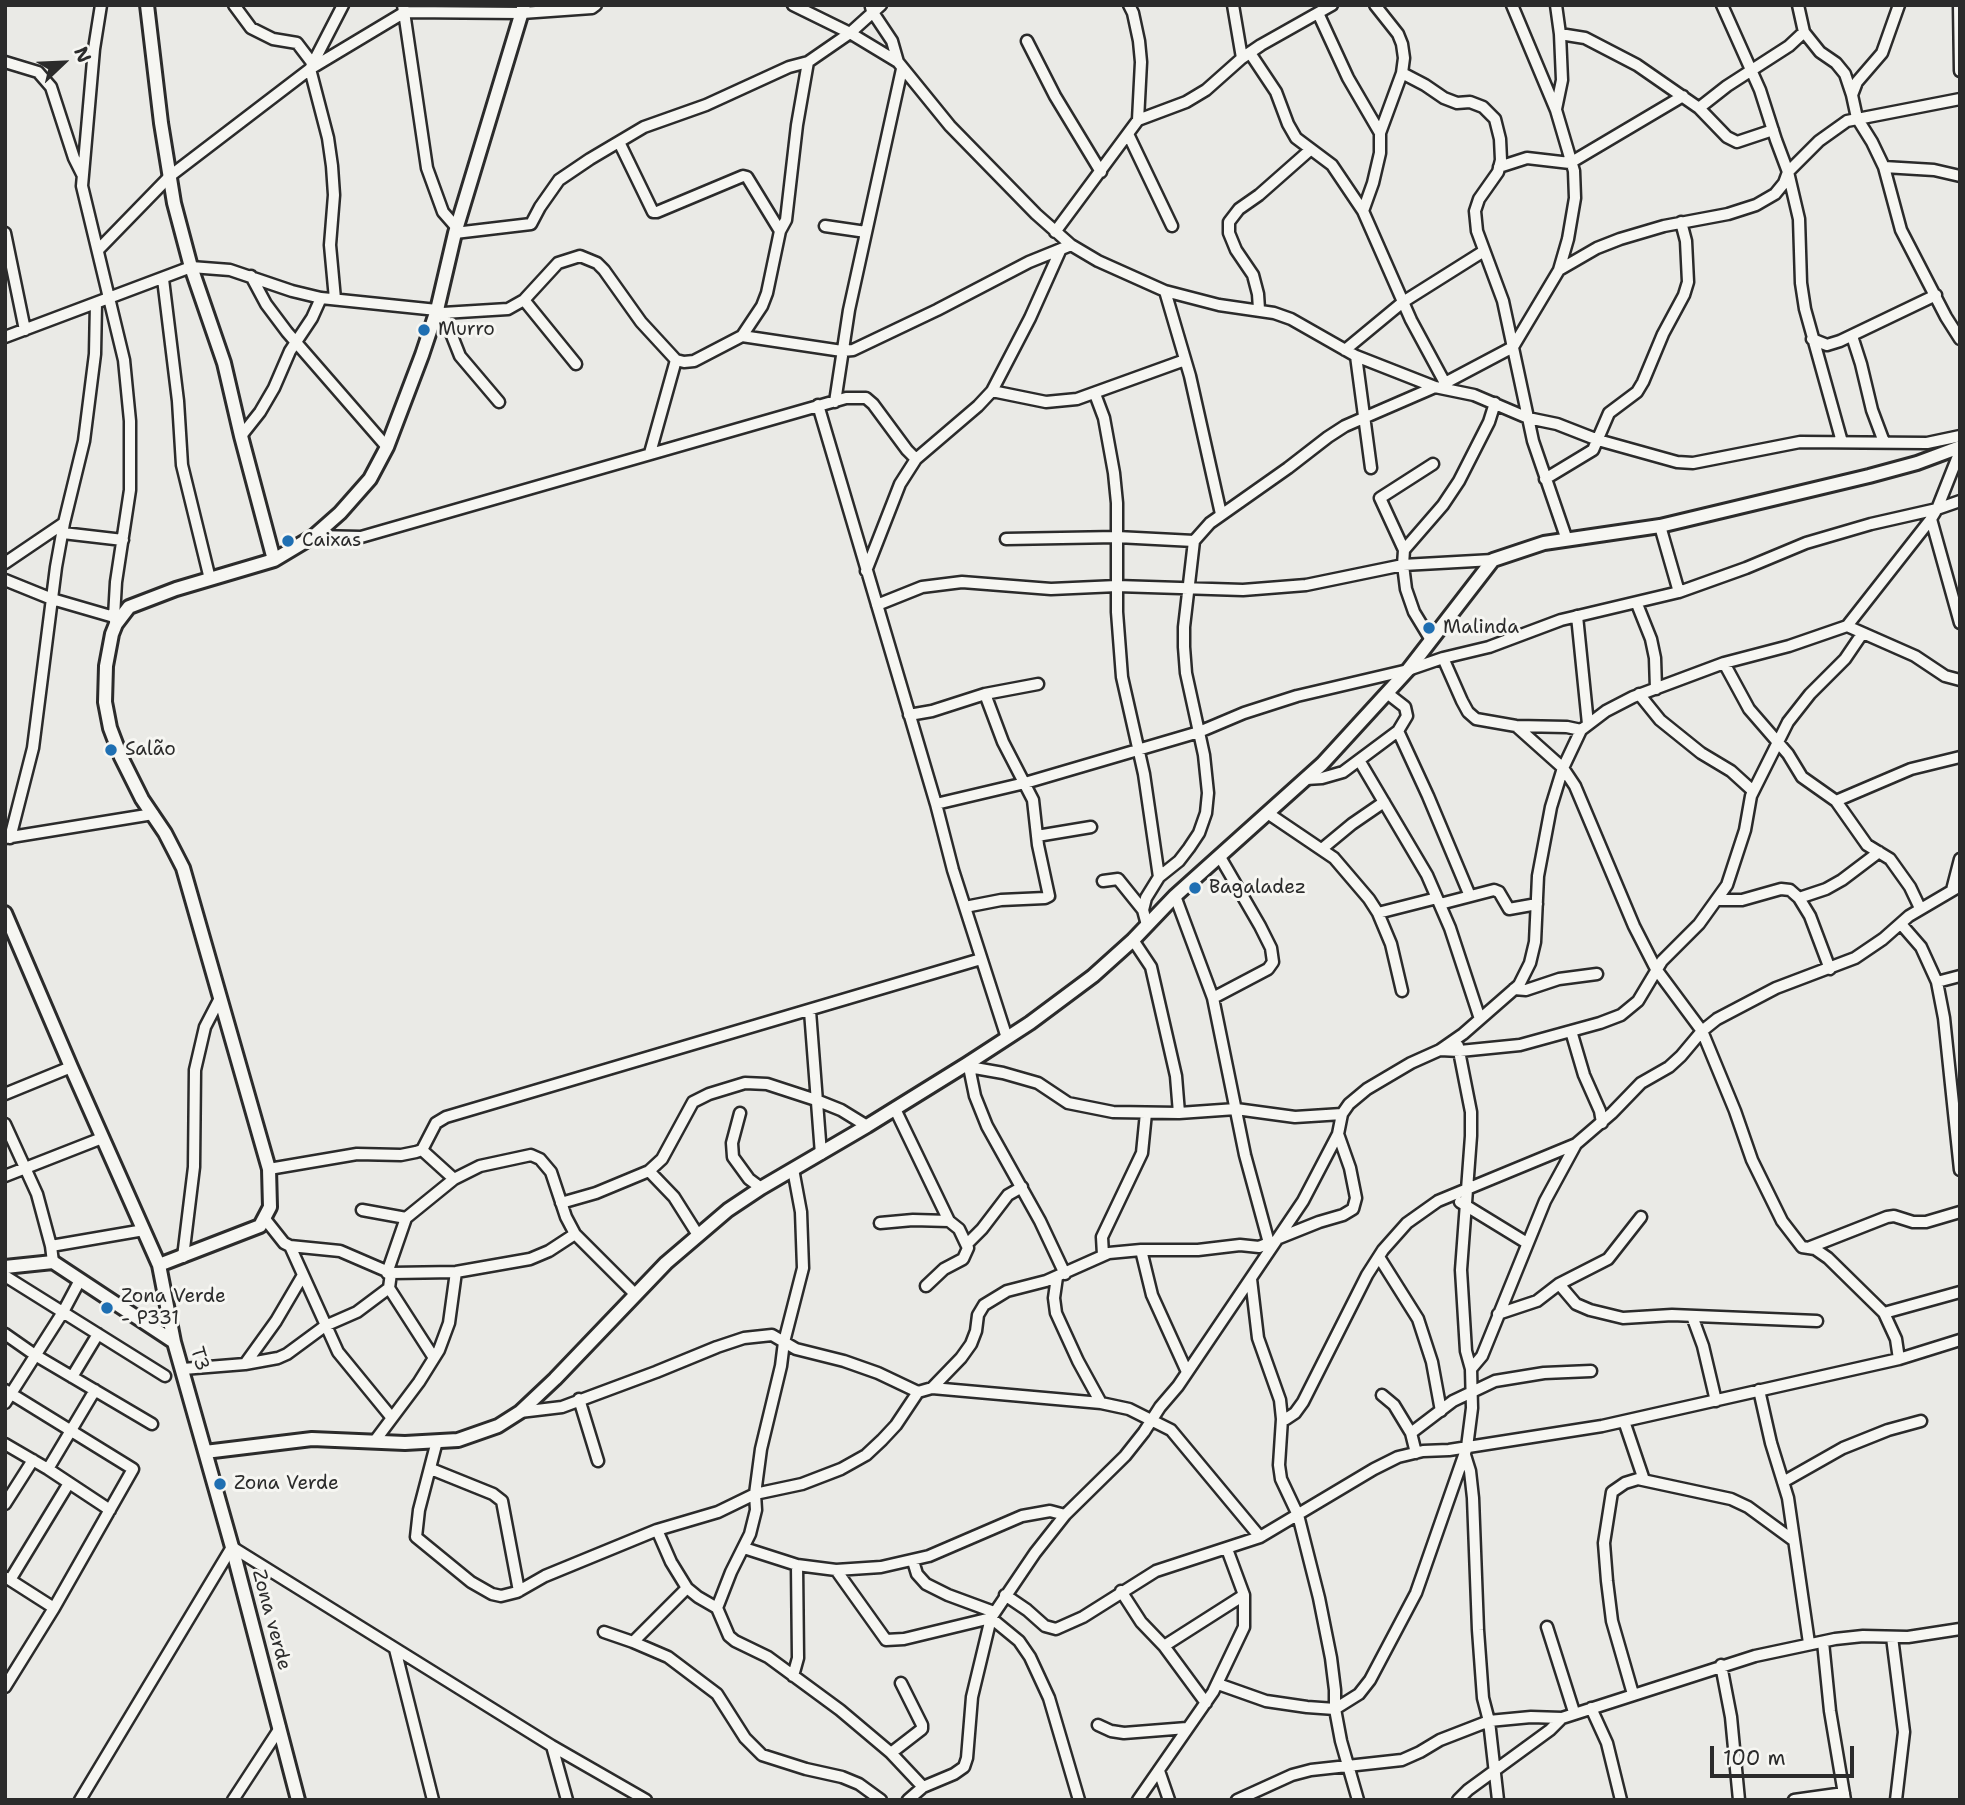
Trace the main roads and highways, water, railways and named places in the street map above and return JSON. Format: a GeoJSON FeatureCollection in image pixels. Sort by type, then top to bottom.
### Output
{"type":"FeatureCollection","features":[{"type":"Feature","properties":{"kind":"place","name":"Murro"},"geometry":{"type":"Point","coordinates":[424,330]}},
{"type":"Feature","properties":{"kind":"place","name":"Caixas"},"geometry":{"type":"Point","coordinates":[288,541]}},
{"type":"Feature","properties":{"kind":"place","name":"Malinda"},"geometry":{"type":"Point","coordinates":[1429,628]}},
{"type":"Feature","properties":{"kind":"place","name":"Salão"},"geometry":{"type":"Point","coordinates":[111,750]}},
{"type":"Feature","properties":{"kind":"place","name":"Bagaladez"},"geometry":{"type":"Point","coordinates":[1195,888]}},
{"type":"Feature","properties":{"kind":"place","name":"Zona Verde - P331"},"geometry":{"type":"Point","coordinates":[107,1308]}},
{"type":"Feature","properties":{"kind":"place","name":"Zona Verde"},"geometry":{"type":"Point","coordinates":[220,1484]}}]}
